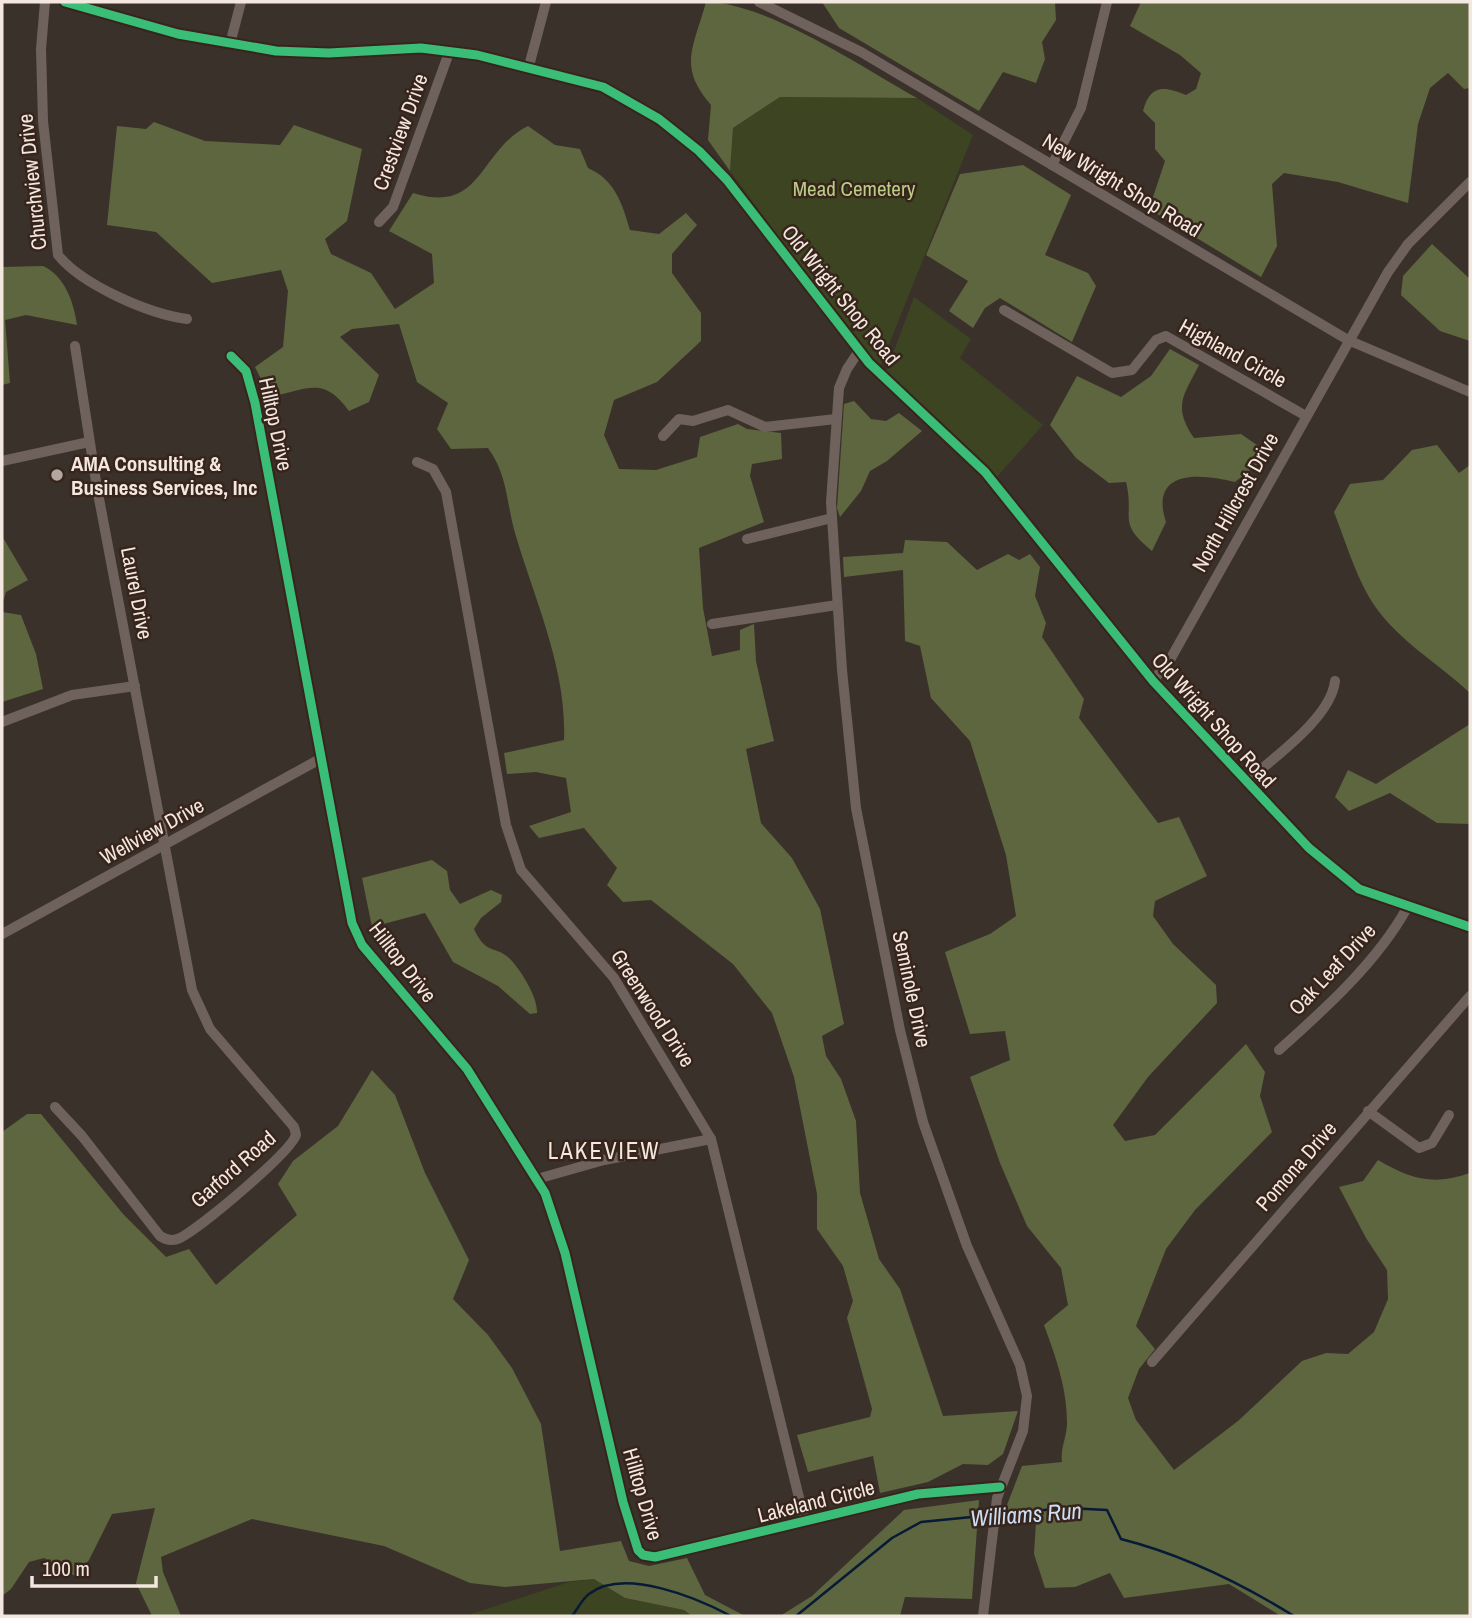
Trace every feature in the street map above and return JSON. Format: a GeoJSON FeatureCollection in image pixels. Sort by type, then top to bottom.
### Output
{"type":"FeatureCollection","features":[{"type":"Feature","properties":{"kind":"street","name":"Churchview Drive"},"geometry":{"type":"LineString","coordinates":[[45,2],[41,50],[43,121],[58,256],[72,269],[124,299],[187,319]]}},
{"type":"Feature","properties":{"kind":"street","name":"Old Wright Shop Road"},"geometry":{"type":"LineString","coordinates":[[65,2],[167,31],[230,44],[305,53],[410,48],[450,50],[528,66],[612,91],[682,136],[738,193],[859,351],[985,472],[1153,681],[1309,848],[1343,880],[1367,893],[1470,927]]}},
{"type":"Feature","properties":{"kind":"street"},"geometry":{"type":"LineString","coordinates":[[230,44],[241,2]]}},
{"type":"Feature","properties":{"kind":"street"},"geometry":{"type":"LineString","coordinates":[[528,66],[546,2]]}},
{"type":"Feature","properties":{"kind":"street","name":"New Wright Shop Road"},"geometry":{"type":"LineString","coordinates":[[759,2],[829,34],[1348,340],[1470,392]]}},
{"type":"Feature","properties":{"kind":"street"},"geometry":{"type":"LineString","coordinates":[[1052,165],[1081,108],[1107,2]]}},
{"type":"Feature","properties":{"kind":"street","name":"Crestview Drive"},"geometry":{"type":"LineString","coordinates":[[379,222],[393,207],[450,50]]}},
{"type":"Feature","properties":{"kind":"street","name":"North Hillcrest Drive"},"geometry":{"type":"LineString","coordinates":[[1153,681],[1171,658],[1348,340],[1408,244],[1470,182]]}},
{"type":"Feature","properties":{"kind":"street","name":"Highland Circle"},"geometry":{"type":"LineString","coordinates":[[1004,310],[1112,373],[1132,370],[1156,340],[1166,335],[1306,416]]}},
{"type":"Feature","properties":{"kind":"street","name":"Laurel Drive"},"geometry":{"type":"LineString","coordinates":[[75,346],[89,442],[165,846]]}},
{"type":"Feature","properties":{"kind":"street","name":"Seminole Drive"},"geometry":{"type":"LineString","coordinates":[[859,351],[842,377],[836,419],[832,518],[837,605],[856,808],[911,1077],[938,1168],[967,1245],[1025,1381],[1027,1418],[996,1504],[983,1616]]}},
{"type":"Feature","properties":{"kind":"street","name":"Hilltop Drive"},"geometry":{"type":"LineString","coordinates":[[231,356],[250,380],[300,634],[320,759],[356,934],[386,974],[467,1069],[537,1179],[559,1230],[627,1515],[635,1546],[642,1555]]}},
{"type":"Feature","properties":{"kind":"street"},"geometry":{"type":"LineString","coordinates":[[663,436],[678,419],[699,420],[721,411],[736,412],[765,426],[836,419]]}},
{"type":"Feature","properties":{"kind":"street"},"geometry":{"type":"LineString","coordinates":[[2,460],[89,442]]}},
{"type":"Feature","properties":{"kind":"street","name":"Greenwood Drive"},"geometry":{"type":"LineString","coordinates":[[417,462],[439,475],[446,492],[506,825],[515,859],[614,978],[711,1139],[806,1522]]}},
{"type":"Feature","properties":{"kind":"street"},"geometry":{"type":"LineString","coordinates":[[747,539],[832,518]]}},
{"type":"Feature","properties":{"kind":"street"},"geometry":{"type":"LineString","coordinates":[[712,624],[837,605]]}},
{"type":"Feature","properties":{"kind":"street"},"geometry":{"type":"LineString","coordinates":[[1246,782],[1323,710],[1333,694],[1335,681]]}},
{"type":"Feature","properties":{"kind":"street"},"geometry":{"type":"LineString","coordinates":[[2,722],[72,695],[135,686]]}},
{"type":"Feature","properties":{"kind":"street","name":"Wellview Drive"},"geometry":{"type":"LineString","coordinates":[[2,934],[320,759]]}},
{"type":"Feature","properties":{"kind":"street","name":"Garford Road"},"geometry":{"type":"LineString","coordinates":[[55,1107],[82,1136],[159,1236],[170,1240],[180,1238],[197,1226],[286,1152],[295,1139],[294,1127],[210,1029],[197,1006],[165,846]]}},
{"type":"Feature","properties":{"kind":"street","name":"Oak Leaf Drive"},"geometry":{"type":"LineString","coordinates":[[1279,1050],[1366,963],[1391,934],[1407,908]]}},
{"type":"Feature","properties":{"kind":"street","name":"Pomona Drive"},"geometry":{"type":"LineString","coordinates":[[1152,1362],[1470,996]]}},
{"type":"Feature","properties":{"kind":"street"},"geometry":{"type":"LineString","coordinates":[[1368,1111],[1419,1148],[1432,1143],[1450,1115]]}},
{"type":"Feature","properties":{"kind":"street"},"geometry":{"type":"LineString","coordinates":[[537,1179],[604,1160],[711,1139]]}},
{"type":"Feature","properties":{"kind":"street","name":"Lakeland Circle"},"geometry":{"type":"LineString","coordinates":[[642,1555],[655,1557],[692,1550],[918,1494],[1000,1488]]}},
{"type":"Feature","properties":{"kind":"green space"},"geometry":{"type":"Polygon","coordinates":[[[706,2],[730,5],[785,24],[917,98],[780,97],[733,128],[730,171],[708,140],[711,105],[694,79],[691,67],[693,44],[706,2]]]}},
{"type":"Feature","properties":{"kind":"green space"},"geometry":{"type":"Polygon","coordinates":[[[822,2],[1055,2],[1056,20],[1042,42],[1045,59],[1036,83],[1003,72],[979,111],[839,28],[822,2]]]}},
{"type":"Feature","properties":{"kind":"green space"},"geometry":{"type":"Polygon","coordinates":[[[1141,2],[1470,2],[1470,88],[1464,89],[1448,73],[1430,88],[1418,124],[1408,203],[1338,182],[1284,173],[1272,184],[1277,246],[1261,277],[1149,209],[1165,161],[1155,149],[1155,123],[1143,111],[1146,102],[1159,90],[1171,90],[1186,95],[1196,89],[1201,73],[1180,55],[1130,26],[1141,2]]]}},
{"type":"Feature","properties":{"kind":"green space","name":"Mead Cemetery"},"geometry":{"type":"Polygon","coordinates":[[[780,97],[917,98],[973,135],[880,367],[823,299],[730,171],[733,128],[780,97]]]}},
{"type":"Feature","properties":{"kind":"green space"},"geometry":{"type":"Polygon","coordinates":[[[154,122],[205,141],[280,145],[294,125],[362,149],[347,221],[325,239],[331,254],[371,273],[395,309],[434,283],[432,254],[389,231],[413,193],[436,197],[453,195],[467,188],[499,150],[528,126],[555,145],[580,149],[588,168],[605,179],[616,193],[630,230],[659,234],[686,213],[697,225],[672,254],[672,273],[701,313],[701,341],[657,382],[614,400],[604,435],[619,469],[656,470],[697,457],[700,437],[738,424],[747,429],[781,433],[782,459],[752,464],[750,476],[764,522],[699,548],[703,608],[712,656],[740,650],[740,630],[754,624],[756,661],[774,741],[746,749],[761,823],[792,858],[820,909],[844,1024],[822,1036],[826,1056],[841,1079],[856,1121],[860,1193],[879,1259],[900,1289],[943,1416],[1018,1411],[1003,1454],[988,1465],[963,1464],[928,1482],[880,1493],[873,1456],[808,1472],[797,1435],[870,1417],[872,1409],[847,1318],[853,1301],[843,1266],[817,1229],[817,1194],[794,1077],[772,1013],[733,964],[651,900],[623,902],[607,885],[617,868],[584,828],[539,838],[529,826],[571,812],[566,778],[536,772],[507,774],[504,753],[564,740],[564,714],[555,661],[495,458],[488,448],[451,449],[437,429],[448,403],[417,382],[399,324],[352,329],[340,337],[379,375],[369,402],[349,411],[331,393],[315,388],[270,397],[255,367],[283,347],[288,291],[281,270],[212,283],[156,232],[107,225],[117,126],[146,129],[154,122]]]}},
{"type":"Feature","properties":{"kind":"green space"},"geometry":{"type":"Polygon","coordinates":[[[1023,165],[1071,195],[1045,255],[1088,273],[1096,286],[1072,342],[1000,298],[985,308],[973,328],[949,311],[968,281],[926,255],[960,174],[1023,165]]]}},
{"type":"Feature","properties":{"kind":"green space"},"geometry":{"type":"Polygon","coordinates":[[[1432,244],[1470,279],[1470,341],[1440,331],[1401,295],[1403,276],[1432,244]]]}},
{"type":"Feature","properties":{"kind":"green space"},"geometry":{"type":"Polygon","coordinates":[[[43,266],[63,283],[74,308],[77,325],[26,315],[5,320],[10,383],[2,385],[2,267],[43,266]]]}},
{"type":"Feature","properties":{"kind":"green space"},"geometry":{"type":"Polygon","coordinates":[[[914,297],[971,339],[960,358],[1043,425],[996,478],[885,375],[914,297]]]}},
{"type":"Feature","properties":{"kind":"green space"},"geometry":{"type":"Polygon","coordinates":[[[1170,349],[1199,365],[1185,393],[1182,409],[1187,427],[1194,438],[1241,434],[1270,454],[1235,482],[1193,477],[1171,484],[1165,493],[1163,505],[1166,522],[1152,551],[1130,526],[1126,482],[1109,483],[1076,458],[1050,425],[1077,376],[1121,397],[1151,376],[1170,349]]]}},
{"type":"Feature","properties":{"kind":"green space"},"geometry":{"type":"Polygon","coordinates":[[[854,401],[871,419],[886,421],[899,413],[922,431],[887,461],[870,471],[861,491],[840,517],[837,508],[844,404],[854,401]]]}},
{"type":"Feature","properties":{"kind":"green space"},"geometry":{"type":"Polygon","coordinates":[[[1437,445],[1459,473],[1470,465],[1470,693],[1402,637],[1379,611],[1359,577],[1334,512],[1350,484],[1383,480],[1412,450],[1437,445]]]}},
{"type":"Feature","properties":{"kind":"green space"},"geometry":{"type":"Polygon","coordinates":[[[2,536],[28,580],[6,592],[2,605],[2,536]]]}},
{"type":"Feature","properties":{"kind":"green space"},"geometry":{"type":"Polygon","coordinates":[[[905,540],[947,542],[977,570],[1008,554],[1019,560],[1030,554],[1040,567],[1035,596],[1046,623],[1042,637],[1084,699],[1079,718],[1158,823],[1179,817],[1207,876],[1155,901],[1153,916],[1173,944],[1216,985],[1217,1003],[1148,1077],[1113,1125],[1125,1141],[1155,1135],[1246,1044],[1265,1072],[1260,1096],[1272,1132],[1195,1210],[1166,1249],[1136,1326],[1155,1349],[1139,1369],[1128,1398],[1136,1420],[1174,1470],[1238,1421],[1302,1361],[1326,1353],[1348,1354],[1374,1332],[1388,1299],[1387,1270],[1366,1238],[1339,1187],[1363,1181],[1378,1160],[1412,1176],[1433,1180],[1470,1173],[1470,1616],[1281,1616],[1229,1584],[1124,1598],[1110,1573],[1075,1587],[1045,1588],[1034,1554],[1036,1521],[1008,1525],[1007,1505],[1022,1466],[1062,1462],[1067,1423],[1065,1398],[1057,1361],[1044,1325],[1068,1305],[1061,1268],[1027,1226],[1000,1163],[970,1077],[1010,1060],[1005,1031],[970,1034],[945,952],[990,934],[1016,916],[1006,855],[970,741],[931,698],[920,646],[905,641],[903,570],[844,577],[843,557],[903,553],[905,540]]]}},
{"type":"Feature","properties":{"kind":"green space"},"geometry":{"type":"Polygon","coordinates":[[[2,612],[21,615],[36,654],[43,689],[2,702],[2,612]]]}},
{"type":"Feature","properties":{"kind":"green space"},"geometry":{"type":"Polygon","coordinates":[[[1470,724],[1470,824],[1437,823],[1390,793],[1349,811],[1335,797],[1348,770],[1376,784],[1470,724]]]}},
{"type":"Feature","properties":{"kind":"green space"},"geometry":{"type":"Polygon","coordinates":[[[432,860],[447,871],[450,890],[460,904],[491,890],[502,895],[501,902],[481,918],[474,929],[487,947],[506,955],[515,965],[532,993],[537,1013],[530,1014],[498,986],[453,962],[425,913],[372,927],[362,878],[432,860]]]}},
{"type":"Feature","properties":{"kind":"green space"},"geometry":{"type":"Polygon","coordinates":[[[372,1070],[395,1095],[425,1173],[469,1260],[453,1299],[488,1335],[512,1368],[541,1424],[560,1551],[621,1541],[629,1561],[649,1566],[687,1558],[705,1595],[745,1616],[692,1616],[684,1610],[625,1598],[594,1579],[505,1587],[470,1583],[384,1546],[252,1519],[161,1557],[163,1572],[181,1616],[152,1616],[136,1583],[155,1508],[112,1514],[89,1560],[75,1576],[44,1558],[29,1562],[11,1589],[2,1596],[2,1132],[27,1114],[41,1114],[123,1214],[166,1257],[189,1249],[216,1285],[297,1215],[278,1184],[293,1161],[338,1126],[372,1070]]]}},
{"type":"Feature","properties":{"kind":"green space"},"geometry":{"type":"Polygon","coordinates":[[[979,1500],[972,1599],[905,1597],[900,1616],[780,1616],[812,1596],[904,1510],[979,1500]]]}},
{"type":"Feature","properties":{"kind":"green space"},"geometry":{"type":"Polygon","coordinates":[[[594,1579],[625,1598],[684,1610],[692,1616],[465,1616],[569,1582],[594,1579]]]}},
{"type":"Feature","properties":{"kind":"waterway","name":"Williams Run"},"geometry":{"type":"LineString","coordinates":[[998,1514],[1067,1508],[1107,1510],[1121,1539],[1167,1553],[1210,1571],[1294,1616]]}},
{"type":"Feature","properties":{"kind":"waterway","name":"Williams Run"},"geometry":{"type":"LineString","coordinates":[[796,1616],[892,1538],[921,1522],[992,1515]]}},
{"type":"Feature","properties":{"kind":"waterway","name":"Williams Run"},"geometry":{"type":"LineString","coordinates":[[572,1616],[589,1594],[604,1586],[621,1584],[660,1588],[699,1601],[731,1616]]}},
{"type":"Feature","properties":{"kind":"cycle path"},"geometry":{"type":"LineString","coordinates":[[65,2],[178,34],[276,51],[329,53],[421,48],[477,55],[603,87],[659,119],[699,151],[727,180],[869,363],[985,472],[1153,681],[1309,848],[1359,889],[1470,927]]}},
{"type":"Feature","properties":{"kind":"cycle path"},"geometry":{"type":"LineString","coordinates":[[231,356],[246,371],[255,403],[352,923],[362,945],[467,1069],[545,1193],[565,1253],[623,1502],[638,1550],[643,1555],[655,1557],[918,1494],[1000,1487]]}},
{"type":"Feature","properties":{"kind":"place","name":"AMA Consulting & Business Services, Inc"},"geometry":{"type":"Point","coordinates":[57,475]}},
{"type":"Feature","properties":{"kind":"district","name":"LAKEVIEW"},"geometry":{"type":"Point","coordinates":[604,1150]}}]}
